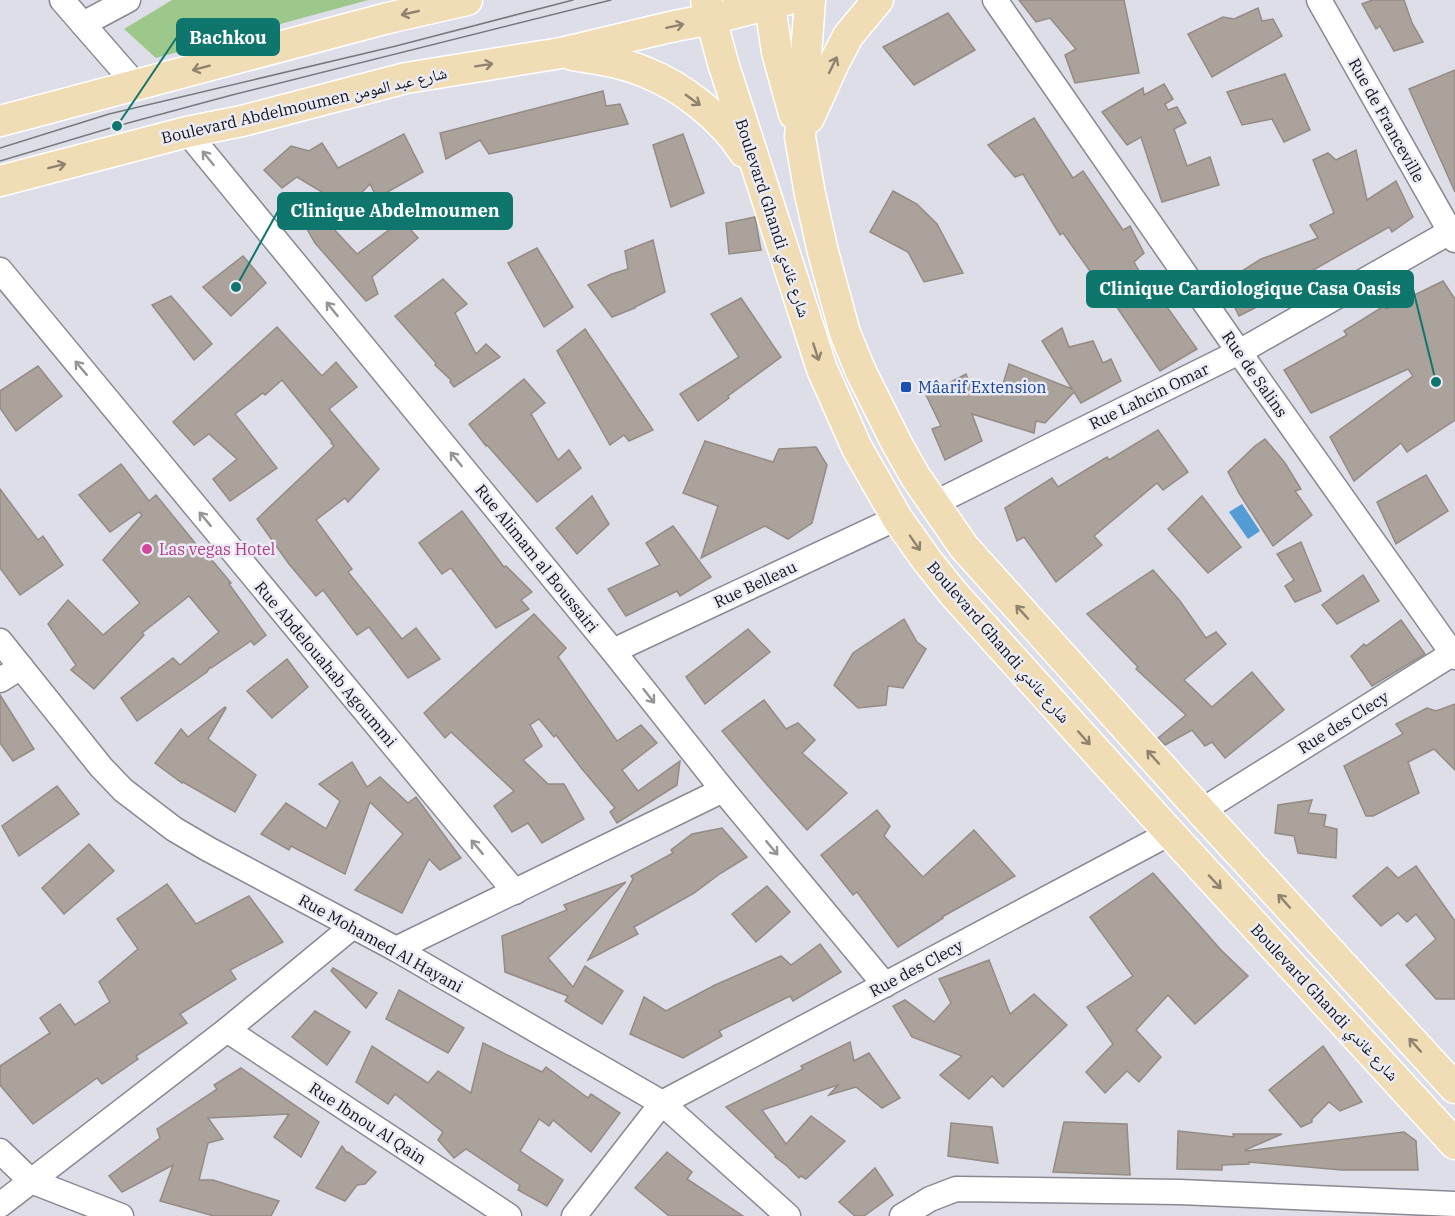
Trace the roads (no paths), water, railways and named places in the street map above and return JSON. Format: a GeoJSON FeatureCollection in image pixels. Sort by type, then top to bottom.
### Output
{"type":"FeatureCollection","features":[{"type":"Feature","properties":{"kind":"main road"},"geometry":{"type":"LineString","coordinates":[[0,121],[388,18],[467,0]]}},
{"type":"Feature","properties":{"kind":"main road"},"geometry":{"type":"LineString","coordinates":[[800,137],[810,0]]}},
{"type":"Feature","properties":{"kind":"main road"},"geometry":{"type":"LineString","coordinates":[[800,137],[848,36],[878,0]]}},
{"type":"Feature","properties":{"kind":"main road"},"geometry":{"type":"LineString","coordinates":[[775,2],[777,52],[800,137],[823,252],[845,333],[861,372],[915,476],[964,547],[1201,811],[1455,1088]]}},
{"type":"Feature","properties":{"kind":"main road","name":"Boulevard Abdelmoumen شارع عبد المومن"},"geometry":{"type":"LineString","coordinates":[[0,181],[406,78],[561,53],[670,27],[708,9],[775,2]]}},
{"type":"Feature","properties":{"kind":"main road","name":"Boulevard Ghandi شارع غاندي"},"geometry":{"type":"LineString","coordinates":[[708,9],[723,63],[822,369],[857,448],[897,518],[953,593],[1455,1144]]}},
{"type":"Feature","properties":{"kind":"main road"},"geometry":{"type":"LineString","coordinates":[[561,53],[616,63],[644,71],[669,83],[717,118],[736,140],[759,176]]}},
{"type":"Feature","properties":{"kind":"street"},"geometry":{"type":"LineString","coordinates":[[62,0],[136,85]]}},
{"type":"Feature","properties":{"kind":"street"},"geometry":{"type":"LineString","coordinates":[[83,24],[128,0]]}},
{"type":"Feature","properties":{"kind":"street","name":"Rue de Salins"},"geometry":{"type":"LineString","coordinates":[[995,0],[1239,352],[1454,654]]}},
{"type":"Feature","properties":{"kind":"street","name":"Rue de Franceville"},"geometry":{"type":"LineString","coordinates":[[1320,0],[1453,234]]}},
{"type":"Feature","properties":{"kind":"street","name":"Rue Alimam al Boussairi"},"geometry":{"type":"LineString","coordinates":[[187,132],[613,651],[723,790],[885,985]]}},
{"type":"Feature","properties":{"kind":"street","name":"Rue Lahcin Omar"},"geometry":{"type":"LineString","coordinates":[[933,504],[1239,352],[1453,234]]}},
{"type":"Feature","properties":{"kind":"street","name":"Rue Abdelouahab Agoummi"},"geometry":{"type":"LineString","coordinates":[[0,270],[515,891]]}},
{"type":"Feature","properties":{"kind":"street","name":"Rue Belleau"},"geometry":{"type":"LineString","coordinates":[[613,651],[897,518]]}},
{"type":"Feature","properties":{"kind":"street","name":"Rue Mohamed Al Hayani"},"geometry":{"type":"LineString","coordinates":[[0,641],[101,767],[123,790],[174,829],[396,949],[662,1103],[788,1216]]}},
{"type":"Feature","properties":{"kind":"street","name":"Rue des Clecy"},"geometry":{"type":"LineString","coordinates":[[1201,811],[1454,654]]}},
{"type":"Feature","properties":{"kind":"street"},"geometry":{"type":"LineString","coordinates":[[0,680],[21,667]]}},
{"type":"Feature","properties":{"kind":"street"},"geometry":{"type":"LineString","coordinates":[[396,949],[723,790]]}},
{"type":"Feature","properties":{"kind":"street","name":"Rue des Clecy"},"geometry":{"type":"LineString","coordinates":[[662,1103],[1170,833]]}},
{"type":"Feature","properties":{"kind":"street"},"geometry":{"type":"LineString","coordinates":[[0,1205],[227,1030],[353,926]]}},
{"type":"Feature","properties":{"kind":"street","name":"Rue Ibnou Al Qain"},"geometry":{"type":"LineString","coordinates":[[227,1030],[509,1216]]}},
{"type":"Feature","properties":{"kind":"street"},"geometry":{"type":"LineString","coordinates":[[574,1216],[662,1103]]}},
{"type":"Feature","properties":{"kind":"street"},"geometry":{"type":"LineString","coordinates":[[0,1151],[32,1180],[122,1216]]}},
{"type":"Feature","properties":{"kind":"street"},"geometry":{"type":"LineString","coordinates":[[902,1216],[930,1199],[956,1189],[1180,1192],[1455,1204]]}},
{"type":"Feature","properties":{"kind":"water"},"geometry":{"type":"Polygon","coordinates":[[[1242,504],[1260,531],[1248,539],[1229,512],[1242,504]]]}},
{"type":"Feature","properties":{"kind":"tram line"},"geometry":{"type":"LineString","coordinates":[[0,148],[109,114],[396,46],[573,0]]}},
{"type":"Feature","properties":{"kind":"tram line"},"geometry":{"type":"LineString","coordinates":[[0,161],[232,95],[611,0]]}},
{"type":"Feature","properties":{"kind":"place","name":"Bachkou"},"geometry":{"type":"Point","coordinates":[117,126]}},
{"type":"Feature","properties":{"kind":"place","name":"Clinique Abdelmoumen"},"geometry":{"type":"Point","coordinates":[236,287]}},
{"type":"Feature","properties":{"kind":"place","name":"Clinique Cardiologique Casa Oasis"},"geometry":{"type":"Point","coordinates":[1436,382]}},
{"type":"Feature","properties":{"kind":"place","name":"Mâarif Extension"},"geometry":{"type":"Point","coordinates":[906,387]}},
{"type":"Feature","properties":{"kind":"place","name":"Las vegas Hotel"},"geometry":{"type":"Point","coordinates":[147,549]}}]}
